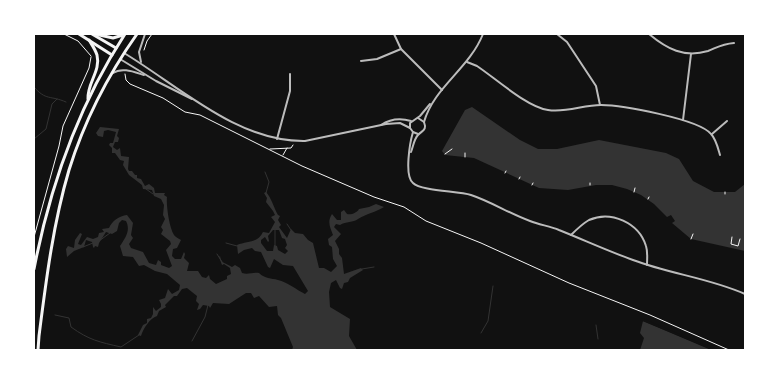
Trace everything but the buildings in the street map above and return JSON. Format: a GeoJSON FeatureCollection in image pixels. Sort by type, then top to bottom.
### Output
{"type":"FeatureCollection","features":[{"type":"Feature","properties":{"kind":"main road"},"geometry":{"type":"LineString","coordinates":[[80,34],[120,60]]}},
{"type":"Feature","properties":{"kind":"main road"},"geometry":{"type":"LineString","coordinates":[[94,34],[114,38],[119,38],[125,34]]}},
{"type":"Feature","properties":{"kind":"main road"},"geometry":{"type":"LineString","coordinates":[[94,34],[124,53]]}},
{"type":"Feature","properties":{"kind":"main road"},"geometry":{"type":"LineString","coordinates":[[34,270],[58,172],[88,99],[125,34]]}},
{"type":"Feature","properties":{"kind":"main road"},"geometry":{"type":"LineString","coordinates":[[38,350],[52,246],[69,172],[90,116],[124,53],[137,34]]}},
{"type":"Feature","properties":{"kind":"main road"},"geometry":{"type":"LineString","coordinates":[[88,99],[88,89],[95,74],[98,61],[96,52],[89,40]]}},
{"type":"Feature","properties":{"kind":"street"},"geometry":{"type":"LineString","coordinates":[[144,65],[139,56],[140,44],[145,34]]}},
{"type":"Feature","properties":{"kind":"street"},"geometry":{"type":"LineString","coordinates":[[394,34],[402,49],[442,90]]}},
{"type":"Feature","properties":{"kind":"street"},"geometry":{"type":"LineString","coordinates":[[410,154],[418,134],[424,131],[424,122],[429,107],[467,62],[482,34]]}},
{"type":"Feature","properties":{"kind":"street"},"geometry":{"type":"LineString","coordinates":[[557,34],[567,42],[596,86],[600,105]]}},
{"type":"Feature","properties":{"kind":"street"},"geometry":{"type":"LineString","coordinates":[[649,34],[663,46],[676,52],[691,54],[711,50],[722,44],[734,43]]}},
{"type":"Feature","properties":{"kind":"street"},"geometry":{"type":"LineString","coordinates":[[361,62],[377,59],[402,49]]}},
{"type":"Feature","properties":{"kind":"street"},"geometry":{"type":"LineString","coordinates":[[124,53],[199,102]]}},
{"type":"Feature","properties":{"kind":"street"},"geometry":{"type":"LineString","coordinates":[[683,120],[691,54]]}},
{"type":"Feature","properties":{"kind":"street"},"geometry":{"type":"LineString","coordinates":[[120,60],[237,124],[277,139],[293,141],[313,140],[400,123],[418,134]]}},
{"type":"Feature","properties":{"kind":"street"},"geometry":{"type":"LineString","coordinates":[[467,62],[477,66],[534,106],[547,110],[562,111],[600,105],[631,108],[683,120],[702,127],[712,134],[720,155]]}},
{"type":"Feature","properties":{"kind":"street"},"geometry":{"type":"LineString","coordinates":[[110,78],[113,73],[119,70],[149,77]]}},
{"type":"Feature","properties":{"kind":"street"},"geometry":{"type":"LineString","coordinates":[[277,139],[290,91],[290,74]]}},
{"type":"Feature","properties":{"kind":"street"},"geometry":{"type":"LineString","coordinates":[[379,126],[385,122],[399,119],[412,121],[418,118],[434,101]]}},
{"type":"Feature","properties":{"kind":"street"},"geometry":{"type":"LineString","coordinates":[[418,118],[424,122]]}},
{"type":"Feature","properties":{"kind":"street"},"geometry":{"type":"LineString","coordinates":[[410,128],[412,121]]}},
{"type":"Feature","properties":{"kind":"street"},"geometry":{"type":"LineString","coordinates":[[712,134],[727,121]]}},
{"type":"Feature","properties":{"kind":"street"},"geometry":{"type":"LineString","coordinates":[[413,132],[408,176],[414,185],[466,194],[531,222],[571,235],[647,265],[714,282],[745,294]]}},
{"type":"Feature","properties":{"kind":"street"},"geometry":{"type":"LineString","coordinates":[[571,235],[582,224],[595,218],[608,217],[621,220],[632,226],[642,237],[646,248],[647,265]]}},
{"type":"Feature","properties":{"kind":"path"},"geometry":{"type":"LineString","coordinates":[[34,236],[63,126],[89,68],[91,57],[78,41],[64,34]]}},
{"type":"Feature","properties":{"kind":"path"},"geometry":{"type":"LineString","coordinates":[[125,78],[128,83],[158,95],[185,112],[200,115],[360,191],[404,207],[426,221],[729,350]]}},
{"type":"Feature","properties":{"kind":"path"},"geometry":{"type":"LineString","coordinates":[[269,149],[291,148],[293,145]]}},
{"type":"Feature","properties":{"kind":"path"},"geometry":{"type":"LineString","coordinates":[[283,156],[287,148]]}},
{"type":"Feature","properties":{"kind":"path"},"geometry":{"type":"LineString","coordinates":[[445,154],[452,149]]}},
{"type":"Feature","properties":{"kind":"path"},"geometry":{"type":"LineString","coordinates":[[465,157],[466,153]]}},
{"type":"Feature","properties":{"kind":"path"},"geometry":{"type":"LineString","coordinates":[[634,192],[635,188]]}},
{"type":"Feature","properties":{"kind":"path"},"geometry":{"type":"LineString","coordinates":[[691,239],[693,234]]}},
{"type":"Feature","properties":{"kind":"path"},"geometry":{"type":"LineString","coordinates":[[732,238],[731,244],[738,246]]}},
{"type":"Feature","properties":{"kind":"path"},"geometry":{"type":"LineString","coordinates":[[737,249],[740,239]]}},
{"type":"Feature","properties":{"kind":"shaded area"},"geometry":{"type":"Polygon","coordinates":[[[472,107],[520,140],[538,149],[557,149],[599,140],[666,153],[679,159],[693,181],[714,192],[735,192],[745,184],[745,251],[691,239],[672,223],[675,221],[671,215],[667,217],[654,204],[641,195],[627,189],[612,185],[596,185],[568,190],[539,188],[474,158],[445,155],[442,151],[465,110],[472,107]]]}},
{"type":"Feature","properties":{"kind":"shaded area"},"geometry":{"type":"Polygon","coordinates":[[[100,127],[119,129],[118,142],[115,142],[113,147],[117,150],[120,148],[121,156],[129,157],[129,171],[137,175],[137,178],[141,179],[145,186],[149,184],[154,188],[155,193],[165,193],[164,195],[167,197],[167,210],[172,231],[174,236],[181,240],[177,248],[173,249],[172,256],[175,259],[181,259],[184,252],[184,258],[189,263],[187,271],[198,271],[202,277],[206,278],[209,275],[210,279],[216,284],[227,279],[227,276],[231,274],[230,268],[224,264],[222,265],[220,256],[223,262],[232,267],[235,265],[240,268],[242,273],[259,273],[285,282],[305,294],[308,291],[293,266],[283,265],[274,259],[270,268],[261,252],[255,251],[252,248],[238,254],[237,245],[255,240],[263,232],[269,233],[275,222],[271,217],[275,215],[266,202],[267,198],[264,193],[266,192],[280,216],[278,220],[281,225],[279,227],[287,238],[291,229],[295,233],[303,234],[313,243],[319,268],[324,268],[331,272],[337,266],[333,259],[332,247],[329,245],[328,239],[333,235],[329,222],[332,214],[337,220],[341,220],[341,212],[344,210],[347,214],[350,214],[376,204],[384,207],[354,221],[340,225],[336,224],[334,227],[341,234],[335,241],[342,258],[344,274],[361,268],[363,270],[344,283],[342,289],[336,280],[331,283],[329,292],[330,307],[350,319],[349,336],[357,350],[292,350],[293,347],[278,315],[277,306],[269,307],[259,296],[254,298],[251,293],[246,293],[229,304],[213,303],[210,308],[203,305],[197,310],[199,304],[196,301],[197,296],[187,288],[182,289],[177,296],[174,296],[165,305],[166,307],[159,311],[157,316],[149,321],[141,336],[138,335],[143,325],[147,323],[147,319],[151,318],[153,307],[156,311],[161,307],[159,300],[165,298],[168,289],[172,294],[179,290],[180,285],[167,274],[155,271],[144,265],[139,266],[133,257],[123,256],[120,246],[128,231],[126,221],[122,220],[117,231],[112,234],[106,232],[98,247],[95,246],[94,248],[92,242],[86,240],[84,247],[74,251],[67,257],[66,249],[68,246],[74,248],[75,240],[80,233],[82,234],[78,244],[81,245],[87,237],[93,239],[98,237],[99,233],[104,232],[102,229],[109,228],[116,219],[127,215],[133,223],[131,235],[133,238],[129,244],[131,248],[143,252],[149,263],[156,265],[158,260],[161,262],[161,265],[169,268],[172,266],[166,250],[171,244],[170,241],[161,234],[163,230],[161,227],[165,219],[163,215],[164,205],[161,199],[154,196],[152,190],[143,189],[142,185],[129,175],[123,165],[124,161],[120,160],[115,153],[112,153],[112,148],[109,145],[113,143],[116,132],[104,131],[103,137],[98,136],[96,133],[100,127]],[[273,230],[268,236],[269,241],[265,237],[261,240],[261,243],[267,251],[273,251],[274,245],[285,254],[288,251],[285,248],[287,245],[279,230],[273,230]]]}},
{"type":"Feature","properties":{"kind":"shaded area"},"geometry":{"type":"Polygon","coordinates":[[[643,321],[711,350],[640,350],[644,338],[640,333],[643,321]]]}},
{"type":"Feature","properties":{"kind":"pier"},"geometry":{"type":"Polygon","coordinates":[[[642,318],[712,348],[713,350],[640,320],[642,318]]]}},
{"type":"Feature","properties":{"kind":"waterway"},"geometry":{"type":"LineString","coordinates":[[34,87],[45,96],[66,102]]}},
{"type":"Feature","properties":{"kind":"waterway"},"geometry":{"type":"LineString","coordinates":[[34,139],[46,129],[52,104],[57,99]]}},
{"type":"Feature","properties":{"kind":"waterway"},"geometry":{"type":"LineString","coordinates":[[265,172],[269,182],[266,193]]}},
{"type":"Feature","properties":{"kind":"waterway"},"geometry":{"type":"LineString","coordinates":[[146,189],[153,194]]}},
{"type":"Feature","properties":{"kind":"waterway"},"geometry":{"type":"LineString","coordinates":[[287,224],[291,230]]}},
{"type":"Feature","properties":{"kind":"waterway"},"geometry":{"type":"LineString","coordinates":[[275,229],[275,247]]}},
{"type":"Feature","properties":{"kind":"waterway"},"geometry":{"type":"LineString","coordinates":[[99,241],[110,233]]}},
{"type":"Feature","properties":{"kind":"waterway"},"geometry":{"type":"LineString","coordinates":[[83,247],[93,243]]}},
{"type":"Feature","properties":{"kind":"waterway"},"geometry":{"type":"LineString","coordinates":[[226,243],[237,246]]}},
{"type":"Feature","properties":{"kind":"waterway"},"geometry":{"type":"LineString","coordinates":[[217,254],[222,262]]}},
{"type":"Feature","properties":{"kind":"waterway"},"geometry":{"type":"LineString","coordinates":[[362,269],[374,267]]}},
{"type":"Feature","properties":{"kind":"waterway"},"geometry":{"type":"LineString","coordinates":[[481,333],[488,321],[493,286]]}},
{"type":"Feature","properties":{"kind":"waterway"},"geometry":{"type":"LineString","coordinates":[[192,341],[205,317],[208,305]]}},
{"type":"Feature","properties":{"kind":"waterway"},"geometry":{"type":"LineString","coordinates":[[55,315],[69,318],[71,327],[83,335],[121,347],[139,335]]}},
{"type":"Feature","properties":{"kind":"waterway"},"geometry":{"type":"LineString","coordinates":[[596,325],[598,339]]}}]}
